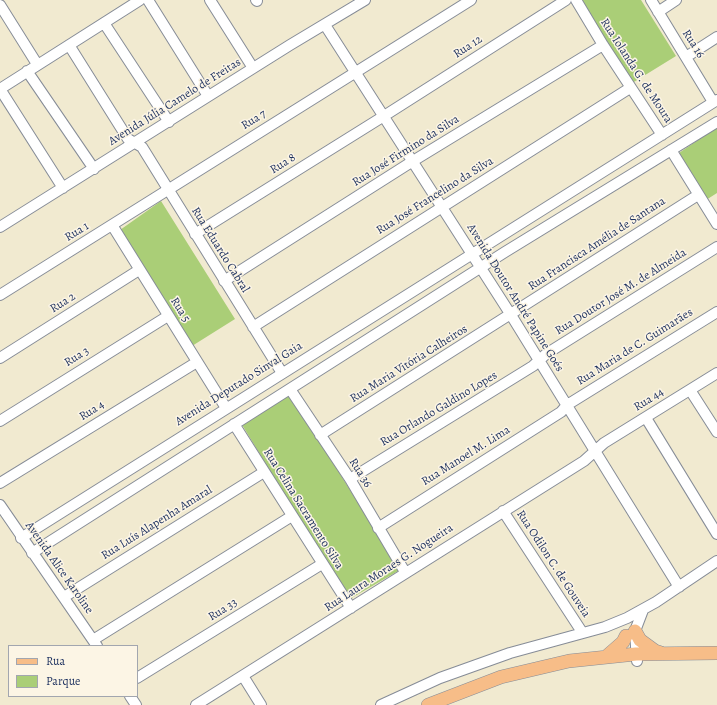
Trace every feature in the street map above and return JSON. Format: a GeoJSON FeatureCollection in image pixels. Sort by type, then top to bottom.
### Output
{"type":"FeatureCollection","features":[{"type":"Feature","properties":{"kind":"main road"},"geometry":{"type":"LineString","coordinates":[[607,656],[630,634],[655,651],[662,653]]}},
{"type":"Feature","properties":{"kind":"main road"},"geometry":{"type":"LineString","coordinates":[[445,705],[514,680],[571,668],[662,653],[717,653]]}},
{"type":"Feature","properties":{"kind":"main road"},"geometry":{"type":"LineString","coordinates":[[428,705],[501,677],[535,668],[607,656],[717,660]]}},
{"type":"Feature","properties":{"kind":"street"},"geometry":{"type":"LineString","coordinates":[[63,188],[0,89],[140,0]]}},
{"type":"Feature","properties":{"kind":"street"},"geometry":{"type":"LineString","coordinates":[[148,0],[208,96]]}},
{"type":"Feature","properties":{"kind":"street"},"geometry":{"type":"LineString","coordinates":[[210,0],[253,68]]}},
{"type":"Feature","properties":{"kind":"street","name":"Avenida Júlia Camelo de Freitas"},"geometry":{"type":"LineString","coordinates":[[0,227],[253,68],[365,0]]}},
{"type":"Feature","properties":{"kind":"street","name":"Rua 7"},"geometry":{"type":"LineString","coordinates":[[167,190],[471,0]]}},
{"type":"Feature","properties":{"kind":"street","name":"Rua 12"},"geometry":{"type":"LineString","coordinates":[[384,116],[566,0]]}},
{"type":"Feature","properties":{"kind":"street","name":"Rua Iolanda G. de Moura"},"geometry":{"type":"LineString","coordinates":[[576,0],[630,88],[662,135]]}},
{"type":"Feature","properties":{"kind":"street","name":"Rua 16"},"geometry":{"type":"LineString","coordinates":[[651,0],[715,101]]}},
{"type":"Feature","properties":{"kind":"street"},"geometry":{"type":"LineString","coordinates":[[658,12],[676,0]]}},
{"type":"Feature","properties":{"kind":"street"},"geometry":{"type":"LineString","coordinates":[[0,5],[38,64]]}},
{"type":"Feature","properties":{"kind":"street"},"geometry":{"type":"LineString","coordinates":[[104,23],[169,122]]}},
{"type":"Feature","properties":{"kind":"street","name":"Avenida Doutor André Papine Goés"},"geometry":{"type":"LineString","coordinates":[[325,25],[511,314],[679,587]]}},
{"type":"Feature","properties":{"kind":"street"},"geometry":{"type":"LineString","coordinates":[[686,57],[717,38]]}},
{"type":"Feature","properties":{"kind":"street","name":"Rua Eduardo Cabral"},"geometry":{"type":"LineString","coordinates":[[68,45],[128,139],[142,147],[167,190],[282,373]]}},
{"type":"Feature","properties":{"kind":"street","name":"Rua José Firmino da Silva"},"geometry":{"type":"LineString","coordinates":[[224,281],[413,161],[603,45]]}},
{"type":"Feature","properties":{"kind":"street"},"geometry":{"type":"LineString","coordinates":[[27,71],[94,169]]}},
{"type":"Feature","properties":{"kind":"street","name":"Rua José Francelino da Silva"},"geometry":{"type":"LineString","coordinates":[[253,327],[630,88]]}},
{"type":"Feature","properties":{"kind":"street","name":"Avenida Deputado Sinval Gaia"},"geometry":{"type":"LineString","coordinates":[[21,538],[471,253],[687,120],[715,101]]}},
{"type":"Feature","properties":{"kind":"street","name":"Rua 8"},"geometry":{"type":"LineString","coordinates":[[195,234],[384,116]]}},
{"type":"Feature","properties":{"kind":"street"},"geometry":{"type":"LineString","coordinates":[[687,120],[695,135]]}},
{"type":"Feature","properties":{"kind":"street"},"geometry":{"type":"LineString","coordinates":[[32,553],[481,268],[717,122]]}},
{"type":"Feature","properties":{"kind":"street"},"geometry":{"type":"LineString","coordinates":[[671,150],[717,224]]}},
{"type":"Feature","properties":{"kind":"street","name":"Rua 1"},"geometry":{"type":"LineString","coordinates":[[0,295],[167,190]]}},
{"type":"Feature","properties":{"kind":"street","name":"Rua Francisca Amélia de Santana"},"geometry":{"type":"LineString","coordinates":[[511,314],[698,195]]}},
{"type":"Feature","properties":{"kind":"street","name":"Rua 5"},"geometry":{"type":"LineString","coordinates":[[112,225],[226,408]]}},
{"type":"Feature","properties":{"kind":"street","name":"Rua Doutor José M. de Almeida"},"geometry":{"type":"LineString","coordinates":[[539,360],[546,354],[717,248]]}},
{"type":"Feature","properties":{"kind":"street","name":"Rua 2"},"geometry":{"type":"LineString","coordinates":[[0,358],[139,270]]}},
{"type":"Feature","properties":{"kind":"street","name":"Rua Maria de C. Guimarães"},"geometry":{"type":"LineString","coordinates":[[567,405],[717,312]]}},
{"type":"Feature","properties":{"kind":"street","name":"Rua Maria Vitória Calheiros"},"geometry":{"type":"LineString","coordinates":[[320,436],[511,314]]}},
{"type":"Feature","properties":{"kind":"street","name":"Rua 3"},"geometry":{"type":"LineString","coordinates":[[0,421],[168,316]]}},
{"type":"Feature","properties":{"kind":"street","name":"Rua Orlando Galdino Lopes"},"geometry":{"type":"LineString","coordinates":[[350,479],[534,366],[539,360]]}},
{"type":"Feature","properties":{"kind":"street","name":"Rua 4"},"geometry":{"type":"LineString","coordinates":[[0,483],[197,362]]}},
{"type":"Feature","properties":{"kind":"street","name":"Rua 44"},"geometry":{"type":"LineString","coordinates":[[595,451],[604,443],[717,372]]}},
{"type":"Feature","properties":{"kind":"street","name":"Rua 36"},"geometry":{"type":"LineString","coordinates":[[290,389],[350,479],[405,572]]}},
{"type":"Feature","properties":{"kind":"street"},"geometry":{"type":"LineString","coordinates":[[255,390],[265,405]]}},
{"type":"Feature","properties":{"kind":"street"},"geometry":{"type":"LineString","coordinates":[[690,390],[717,432]]}},
{"type":"Feature","properties":{"kind":"street","name":"Rua Manoel M. Lima"},"geometry":{"type":"LineString","coordinates":[[378,528],[561,412],[567,405]]}},
{"type":"Feature","properties":{"kind":"street"},"geometry":{"type":"LineString","coordinates":[[646,418],[717,534]]}},
{"type":"Feature","properties":{"kind":"street","name":"Rua Celina Sacramento Silva"},"geometry":{"type":"LineString","coordinates":[[234,424],[351,608]]}},
{"type":"Feature","properties":{"kind":"street","name":"Rua Laura Moraes G. Nogueira"},"geometry":{"type":"LineString","coordinates":[[196,705],[351,608],[405,572],[584,461],[595,451]]}},
{"type":"Feature","properties":{"kind":"street","name":"Rua Luís Alapenha Amaral"},"geometry":{"type":"LineString","coordinates":[[64,597],[264,472]]}},
{"type":"Feature","properties":{"kind":"street","name":"Avenida Alice Karoline"},"geometry":{"type":"LineString","coordinates":[[0,505],[21,538],[95,643]]}},
{"type":"Feature","properties":{"kind":"street","name":"Rua Odilon C. de Gouveia"},"geometry":{"type":"LineString","coordinates":[[504,511],[582,632]]}},
{"type":"Feature","properties":{"kind":"street"},"geometry":{"type":"LineString","coordinates":[[95,643],[292,516]]}},
{"type":"Feature","properties":{"kind":"street"},"geometry":{"type":"LineString","coordinates":[[381,705],[440,678],[510,653],[582,632],[605,627],[627,618],[643,610],[717,561]]}},
{"type":"Feature","properties":{"kind":"street","name":"Rua 33"},"geometry":{"type":"LineString","coordinates":[[138,677],[322,564]]}},
{"type":"Feature","properties":{"kind":"street"},"geometry":{"type":"LineString","coordinates":[[630,634],[643,610]]}},
{"type":"Feature","properties":{"kind":"street"},"geometry":{"type":"LineString","coordinates":[[627,618],[624,627],[630,634],[634,658]]}},
{"type":"Feature","properties":{"kind":"street"},"geometry":{"type":"LineString","coordinates":[[243,676],[261,705]]}},
{"type":"Feature","properties":{"kind":"green space"},"geometry":{"type":"Polygon","coordinates":[[[577,0],[641,0],[676,56],[629,85],[577,0]]]}},
{"type":"Feature","properties":{"kind":"green space"},"geometry":{"type":"Polygon","coordinates":[[[717,127],[717,193],[706,200],[679,153],[717,127]]]}},
{"type":"Feature","properties":{"kind":"green space"},"geometry":{"type":"Polygon","coordinates":[[[161,201],[235,319],[192,346],[120,230],[161,201]]]}},
{"type":"Feature","properties":{"kind":"green space"},"geometry":{"type":"Polygon","coordinates":[[[290,394],[400,570],[348,600],[241,423],[290,394]]]}}]}
